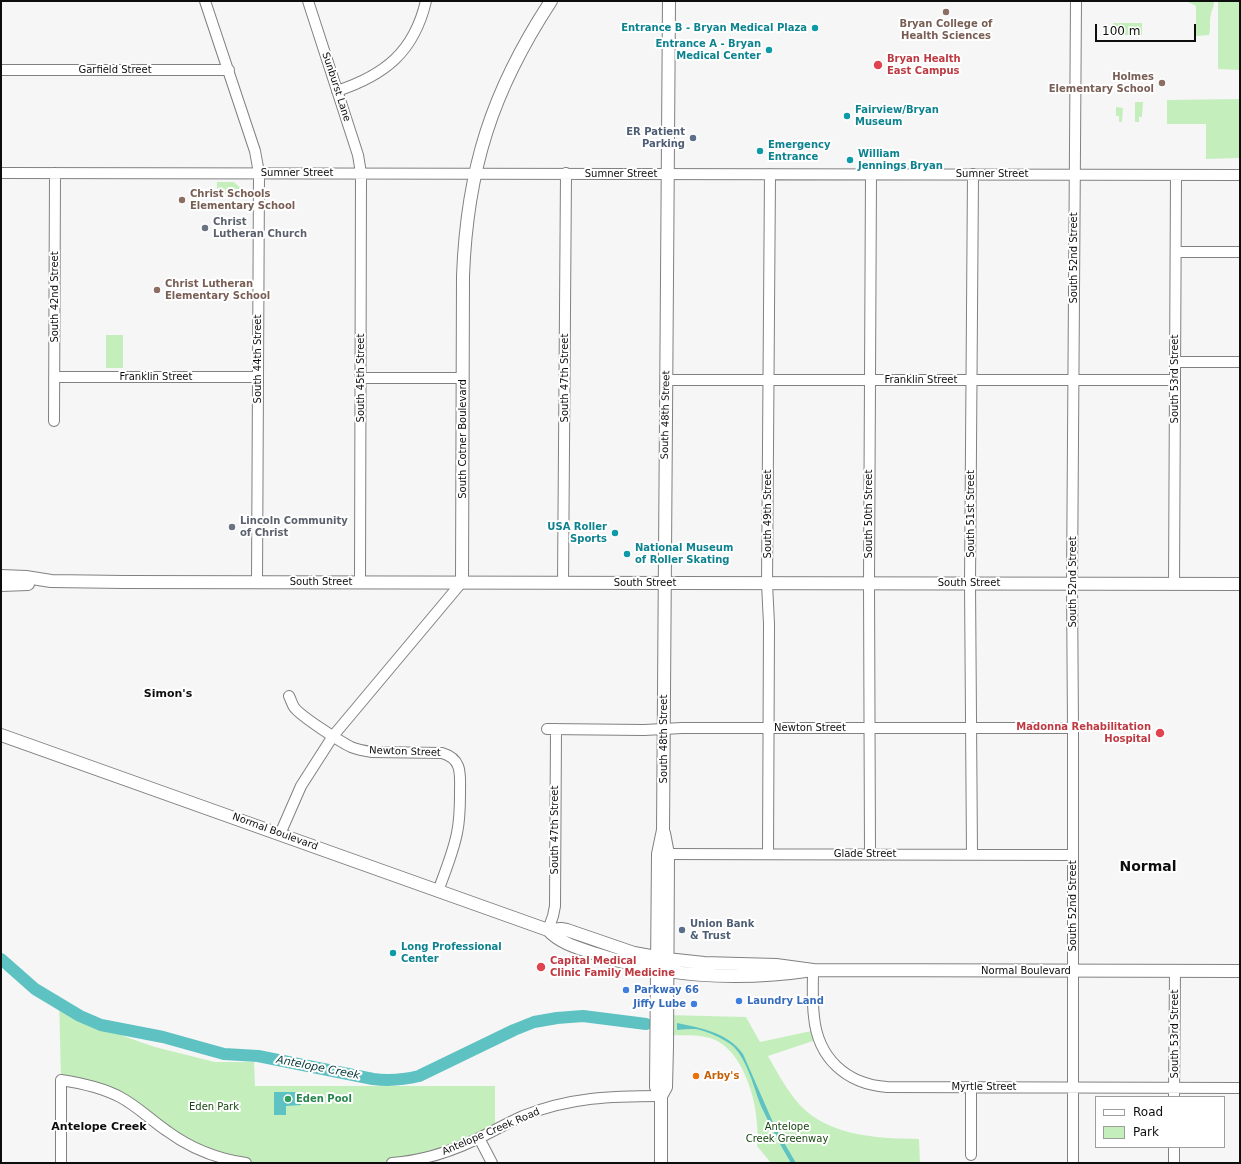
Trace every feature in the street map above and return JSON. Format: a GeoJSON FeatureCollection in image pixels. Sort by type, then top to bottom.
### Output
{"type":"FeatureCollection","features":[{"type":"Feature","properties":{"kind":"main road","name":"South Cotner Boulevard"},"geometry":{"type":"LineString","coordinates":[[462,582],[464,250],[467,215],[484,136],[494,108],[520,51],[550,1]]}},
{"type":"Feature","properties":{"kind":"main road","name":"South 48th Street"},"geometry":{"type":"LineString","coordinates":[[661,1163],[661,1096],[666,1087],[662,959],[669,1]]}},
{"type":"Feature","properties":{"kind":"main road","name":"South Street"},"geometry":{"type":"LineString","coordinates":[[1,576],[26,577],[51,581],[1240,584]]}},
{"type":"Feature","properties":{"kind":"main road","name":"South Street"},"geometry":{"type":"LineString","coordinates":[[1,585],[34,584],[51,581]]}},
{"type":"Feature","properties":{"kind":"main road","name":"Normal Boulevard"},"geometry":{"type":"LineString","coordinates":[[1,735],[548,930],[567,930],[618,948],[662,959],[704,964],[776,965],[813,970],[1240,971]]}},
{"type":"Feature","properties":{"kind":"main road","name":"Normal Boulevard"},"geometry":{"type":"LineString","coordinates":[[548,930],[558,940],[563,942],[611,959],[662,971],[702,976],[738,976],[774,975],[813,970]]}},
{"type":"Feature","properties":{"kind":"street","name":"South 44th Street"},"geometry":{"type":"LineString","coordinates":[[205,1],[255,151],[259,173],[258,582]]}},
{"type":"Feature","properties":{"kind":"street","name":"Sunburst Lane"},"geometry":{"type":"LineString","coordinates":[[308,1],[358,155],[361,173]]}},
{"type":"Feature","properties":{"kind":"street"},"geometry":{"type":"LineString","coordinates":[[337,91],[371,78],[400,54],[415,32],[426,1]]}},
{"type":"Feature","properties":{"kind":"street","name":"South 52nd Street"},"geometry":{"type":"LineString","coordinates":[[1073,1163],[1072,584],[1076,1]]}},
{"type":"Feature","properties":{"kind":"street","name":"Garfield Street"},"geometry":{"type":"LineString","coordinates":[[1,70],[229,70]]}},
{"type":"Feature","properties":{"kind":"street","name":"Sumner Street"},"geometry":{"type":"LineString","coordinates":[[1,173],[1240,175]]}},
{"type":"Feature","properties":{"kind":"street","name":"South 42nd Street"},"geometry":{"type":"LineString","coordinates":[[54,421],[55,173]]}},
{"type":"Feature","properties":{"kind":"street","name":"South 45th Street"},"geometry":{"type":"LineString","coordinates":[[360,582],[361,173]]}},
{"type":"Feature","properties":{"kind":"street","name":"South 47th Street"},"geometry":{"type":"LineString","coordinates":[[563,583],[566,173]]}},
{"type":"Feature","properties":{"kind":"street","name":"South 49th Street"},"geometry":{"type":"LineString","coordinates":[[768,854],[769,624],[767,583],[770,174]]}},
{"type":"Feature","properties":{"kind":"street","name":"South 50th Street"},"geometry":{"type":"LineString","coordinates":[[870,854],[869,583],[872,174]]}},
{"type":"Feature","properties":{"kind":"street","name":"South 51st Street"},"geometry":{"type":"LineString","coordinates":[[972,854],[970,583],[973,174]]}},
{"type":"Feature","properties":{"kind":"street","name":"South 53rd Street"},"geometry":{"type":"LineString","coordinates":[[1174,584],[1176,175]]}},
{"type":"Feature","properties":{"kind":"street"},"geometry":{"type":"LineString","coordinates":[[1176,252],[1240,252]]}},
{"type":"Feature","properties":{"kind":"street"},"geometry":{"type":"LineString","coordinates":[[1175,362],[1240,362]]}},
{"type":"Feature","properties":{"kind":"street","name":"Franklin Street"},"geometry":{"type":"LineString","coordinates":[[54,377],[258,378]]}},
{"type":"Feature","properties":{"kind":"street"},"geometry":{"type":"LineString","coordinates":[[361,378],[463,378]]}},
{"type":"Feature","properties":{"kind":"street","name":"Franklin Street"},"geometry":{"type":"LineString","coordinates":[[666,380],[1175,380]]}},
{"type":"Feature","properties":{"kind":"street"},"geometry":{"type":"LineString","coordinates":[[280,834],[302,786],[333,736],[462,582]]}},
{"type":"Feature","properties":{"kind":"street","name":"Newton Street"},"geometry":{"type":"LineString","coordinates":[[289,696],[298,711],[346,745],[362,751],[439,752],[448,755],[456,761],[460,776],[458,825],[453,850],[438,891]]}},
{"type":"Feature","properties":{"kind":"street","name":"Newton Street"},"geometry":{"type":"LineString","coordinates":[[551,729],[1073,728]]}},
{"type":"Feature","properties":{"kind":"street","name":"South 47th Street"},"geometry":{"type":"LineString","coordinates":[[548,930],[553,916],[554,906],[551,729]]}},
{"type":"Feature","properties":{"kind":"street","name":"Glade Street"},"geometry":{"type":"LineString","coordinates":[[663,854],[1073,854]]}},
{"type":"Feature","properties":{"kind":"street","name":"Myrtle Street"},"geometry":{"type":"LineString","coordinates":[[813,970],[814,1017],[823,1049],[829,1058],[844,1073],[864,1084],[877,1086],[1073,1087],[1174,1092],[1240,1088]]}},
{"type":"Feature","properties":{"kind":"street","name":"South 53rd Street"},"geometry":{"type":"LineString","coordinates":[[1174,1092],[1175,971]]}},
{"type":"Feature","properties":{"kind":"street"},"geometry":{"type":"LineString","coordinates":[[61,1163],[61,1080],[91,1085],[120,1097],[174,1136],[208,1158],[223,1158],[246,1163]]}},
{"type":"Feature","properties":{"kind":"street"},"geometry":{"type":"LineString","coordinates":[[971,1087],[971,1155]]}},
{"type":"Feature","properties":{"kind":"street","name":"Antelope Creek Road"},"geometry":{"type":"LineString","coordinates":[[392,1163],[405,1162],[446,1152],[479,1138],[522,1116],[563,1103],[604,1097],[661,1096]]}},
{"type":"Feature","properties":{"kind":"street"},"geometry":{"type":"LineString","coordinates":[[479,1138],[492,1163]]}},
{"type":"Feature","properties":{"kind":"street"},"geometry":{"type":"LineString","coordinates":[[1174,1148],[1174,1163]]}},
{"type":"Feature","properties":{"kind":"green space"},"geometry":{"type":"Polygon","coordinates":[[[1186,1],[1214,1],[1210,17],[1209,35],[1196,36],[1196,6],[1186,1]]]}},
{"type":"Feature","properties":{"kind":"green space"},"geometry":{"type":"Polygon","coordinates":[[[1218,1],[1240,1],[1240,70],[1218,69],[1218,1]]]}},
{"type":"Feature","properties":{"kind":"green space"},"geometry":{"type":"Polygon","coordinates":[[[1113,23],[1142,23],[1142,35],[1113,35],[1113,23]]]}},
{"type":"Feature","properties":{"kind":"green space"},"geometry":{"type":"Polygon","coordinates":[[[1240,99],[1240,158],[1206,159],[1206,124],[1167,124],[1167,100],[1240,99]]]}},
{"type":"Feature","properties":{"kind":"green space"},"geometry":{"type":"Polygon","coordinates":[[[1135,102],[1143,102],[1142,117],[1139,117],[1139,122],[1135,122],[1135,102]]]}},
{"type":"Feature","properties":{"kind":"green space"},"geometry":{"type":"Polygon","coordinates":[[[1116,107],[1123,108],[1122,122],[1119,122],[1119,116],[1116,116],[1116,107]]]}},
{"type":"Feature","properties":{"kind":"green space"},"geometry":{"type":"Polygon","coordinates":[[[217,182],[234,182],[245,192],[245,197],[238,197],[238,194],[217,194],[217,182]]]}},
{"type":"Feature","properties":{"kind":"green space"},"geometry":{"type":"Polygon","coordinates":[[[106,335],[123,335],[123,368],[106,368],[106,335]]]}},
{"type":"Feature","properties":{"kind":"green space","name":"Eden Park"},"geometry":{"type":"Polygon","coordinates":[[[59,999],[88,1018],[126,1037],[155,1047],[215,1062],[254,1062],[255,1086],[495,1086],[495,1129],[479,1138],[392,1163],[246,1163],[210,1154],[120,1097],[61,1080],[59,999]]]}},
{"type":"Feature","properties":{"kind":"green space","name":"Antelope Creek Greenway"},"geometry":{"type":"Polygon","coordinates":[[[668,1015],[746,1017],[760,1042],[816,1030],[819,1039],[768,1056],[783,1083],[794,1098],[806,1111],[820,1121],[835,1128],[868,1136],[919,1139],[920,1163],[771,1163],[757,1146],[757,1128],[754,1103],[747,1079],[735,1057],[719,1042],[707,1037],[667,1035],[668,1015]]]}},
{"type":"Feature","properties":{"kind":"water"},"geometry":{"type":"Polygon","coordinates":[[[677,1023],[714,1032],[730,1041],[743,1054],[775,1127],[796,1163],[791,1163],[779,1142],[761,1106],[747,1068],[734,1047],[721,1038],[704,1031],[695,1029],[677,1030],[677,1023]]]}},
{"type":"Feature","properties":{"kind":"water","name":"Eden Pool"},"geometry":{"type":"Polygon","coordinates":[[[274,1092],[301,1092],[301,1105],[286,1106],[286,1115],[274,1115],[274,1092]]]}},
{"type":"Feature","properties":{"kind":"waterway","name":"Antelope Creek"},"geometry":{"type":"LineString","coordinates":[[1,959],[35,989],[80,1016],[101,1025],[163,1037],[224,1054],[258,1056],[379,1080],[396,1080],[419,1076],[514,1030],[534,1022],[583,1016],[646,1024]]}},
{"type":"Feature","properties":{"kind":"place","name":"Bryan College of Health Sciences"},"geometry":{"type":"Point","coordinates":[946,12]}},
{"type":"Feature","properties":{"kind":"place","name":"Entrance B - Bryan Medical Plaza"},"geometry":{"type":"Point","coordinates":[815,28]}},
{"type":"Feature","properties":{"kind":"place","name":"Entrance A - Bryan Medical Center"},"geometry":{"type":"Point","coordinates":[769,50]}},
{"type":"Feature","properties":{"kind":"place","name":"Bryan Health East Campus"},"geometry":{"type":"Point","coordinates":[878,65]}},
{"type":"Feature","properties":{"kind":"place","name":"Holmes Elementary School"},"geometry":{"type":"Point","coordinates":[1162,83]}},
{"type":"Feature","properties":{"kind":"place","name":"Fairview/Bryan Museum"},"geometry":{"type":"Point","coordinates":[847,116]}},
{"type":"Feature","properties":{"kind":"place","name":"ER Patient Parking"},"geometry":{"type":"Point","coordinates":[693,138]}},
{"type":"Feature","properties":{"kind":"place","name":"Emergency Entrance"},"geometry":{"type":"Point","coordinates":[760,151]}},
{"type":"Feature","properties":{"kind":"place","name":"William Jennings Bryan"},"geometry":{"type":"Point","coordinates":[850,160]}},
{"type":"Feature","properties":{"kind":"place","name":"Christ Schools Elementary School"},"geometry":{"type":"Point","coordinates":[182,200]}},
{"type":"Feature","properties":{"kind":"place","name":"Christ Lutheran Church"},"geometry":{"type":"Point","coordinates":[205,228]}},
{"type":"Feature","properties":{"kind":"place","name":"Christ Lutheran Elementary School"},"geometry":{"type":"Point","coordinates":[157,290]}},
{"type":"Feature","properties":{"kind":"place","name":"Lincoln Community of Christ"},"geometry":{"type":"Point","coordinates":[232,527]}},
{"type":"Feature","properties":{"kind":"place","name":"USA Roller Sports"},"geometry":{"type":"Point","coordinates":[615,533]}},
{"type":"Feature","properties":{"kind":"place","name":"National Museum of Roller Skating"},"geometry":{"type":"Point","coordinates":[627,554]}},
{"type":"Feature","properties":{"kind":"place","name":"Madonna Rehabilitation Hospital"},"geometry":{"type":"Point","coordinates":[1160,733]}},
{"type":"Feature","properties":{"kind":"place","name":"Union Bank & Trust"},"geometry":{"type":"Point","coordinates":[682,930]}},
{"type":"Feature","properties":{"kind":"place","name":"Long Professional Center"},"geometry":{"type":"Point","coordinates":[393,953]}},
{"type":"Feature","properties":{"kind":"place","name":"Capital Medical Clinic Family Medicine"},"geometry":{"type":"Point","coordinates":[541,967]}},
{"type":"Feature","properties":{"kind":"place","name":"Parkway 66"},"geometry":{"type":"Point","coordinates":[626,990]}},
{"type":"Feature","properties":{"kind":"place","name":"Laundry Land"},"geometry":{"type":"Point","coordinates":[739,1001]}},
{"type":"Feature","properties":{"kind":"place","name":"Jiffy Lube"},"geometry":{"type":"Point","coordinates":[694,1004]}},
{"type":"Feature","properties":{"kind":"place","name":"Arby's"},"geometry":{"type":"Point","coordinates":[696,1076]}},
{"type":"Feature","properties":{"kind":"place","name":"Eden Pool"},"geometry":{"type":"Point","coordinates":[288,1099]}},
{"type":"Feature","properties":{"kind":"district","name":"Simon's"},"geometry":{"type":"Point","coordinates":[168,694]}},
{"type":"Feature","properties":{"kind":"district","name":"Normal"},"geometry":{"type":"Point","coordinates":[1148,867]}},
{"type":"Feature","properties":{"kind":"district","name":"Antelope Creek"},"geometry":{"type":"Point","coordinates":[99,1127]}}]}
